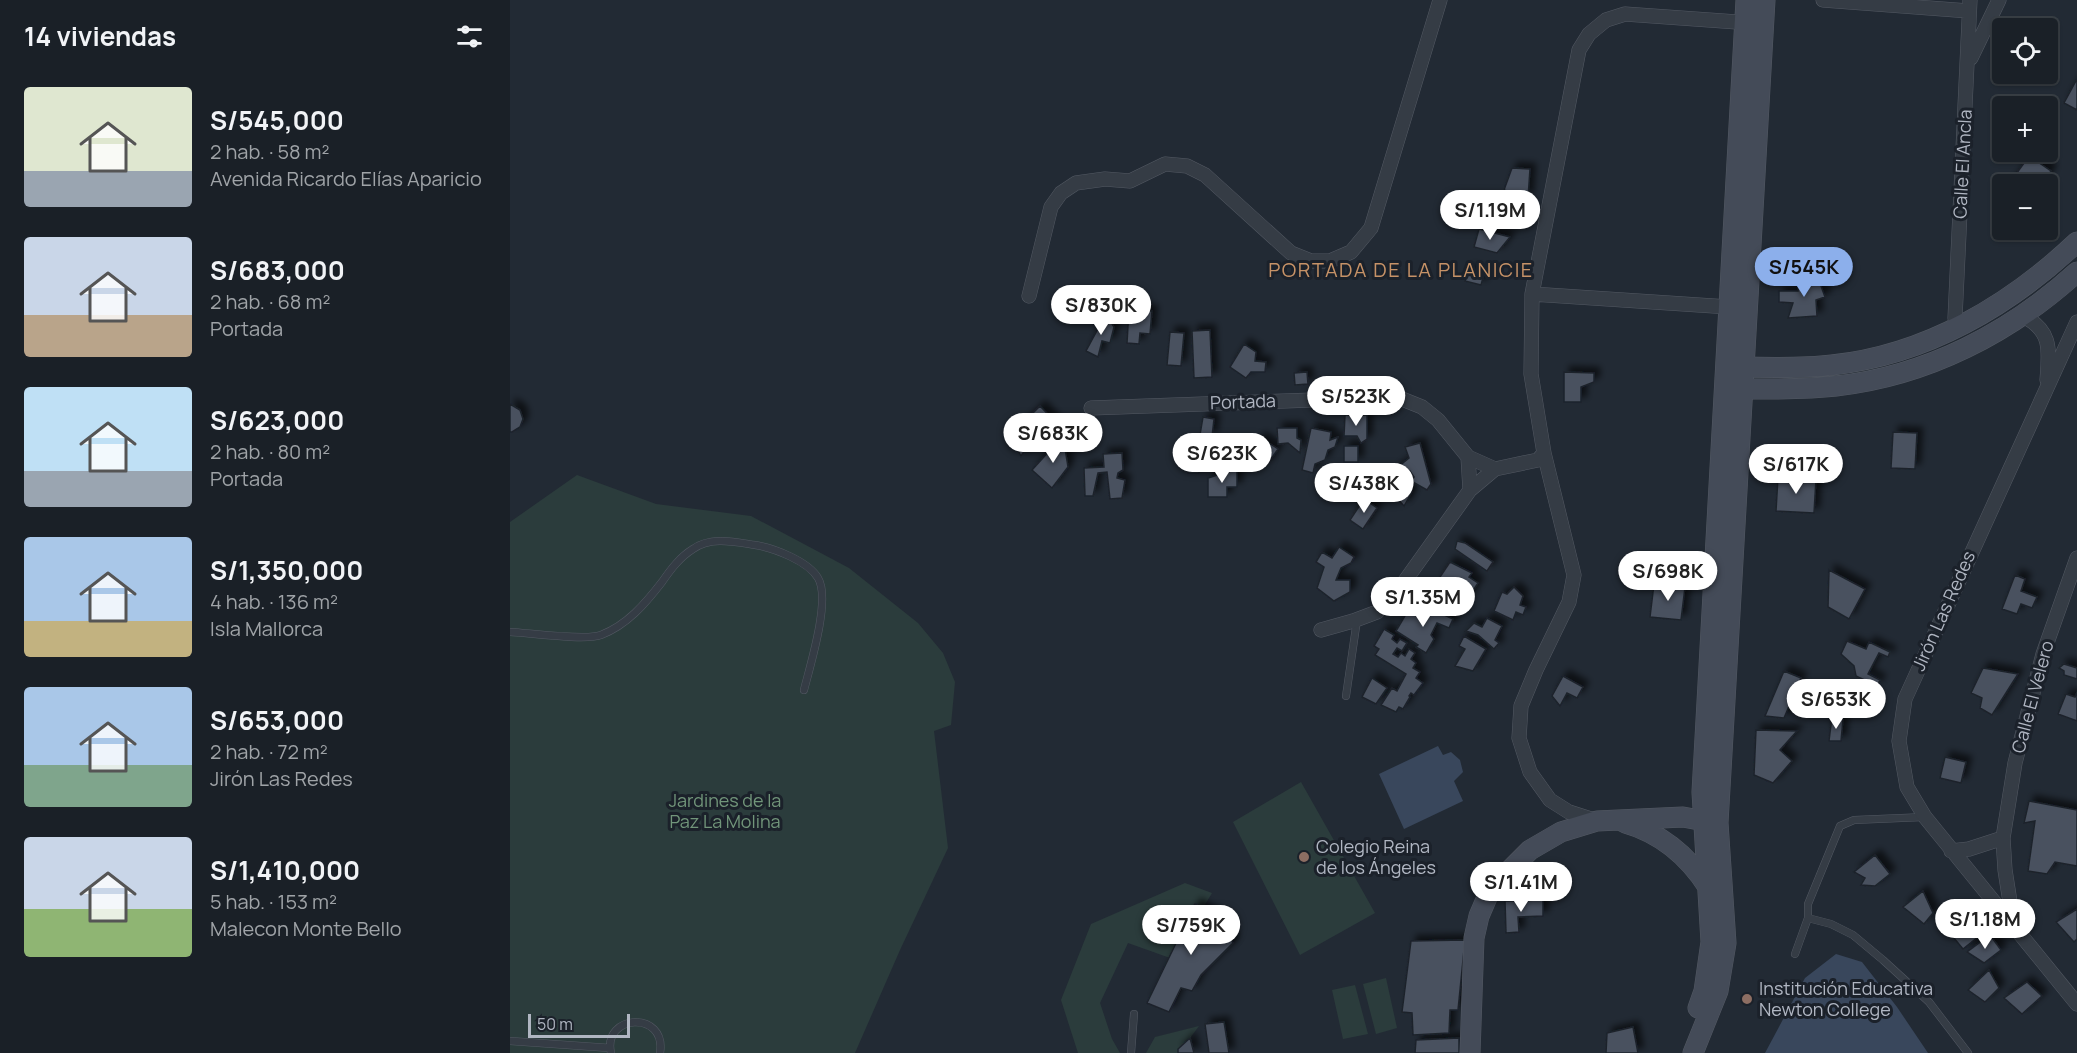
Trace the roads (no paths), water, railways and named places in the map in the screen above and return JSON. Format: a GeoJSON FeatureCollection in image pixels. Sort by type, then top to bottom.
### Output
{"type":"FeatureCollection","features":[{"type":"Feature","properties":{"kind":"street"},"geometry":{"type":"LineString","coordinates":[[1029,296],[1051,207],[1061,193],[1076,183],[1104,179],[1130,180],[1165,164],[1187,166],[1204,175],[1291,253],[1311,261],[1330,261],[1351,252],[1371,228],[1440,0]]}},
{"type":"Feature","properties":{"kind":"street"},"geometry":{"type":"LineString","coordinates":[[1680,1053],[1704,991],[1711,942],[1708,887],[1713,757],[1754,23],[1746,0]]}},
{"type":"Feature","properties":{"kind":"street"},"geometry":{"type":"LineString","coordinates":[[1735,367],[1729,307],[1754,23],[1765,0]]}},
{"type":"Feature","properties":{"kind":"street"},"geometry":{"type":"LineString","coordinates":[[1823,0],[1970,5]]}},
{"type":"Feature","properties":{"kind":"street"},"geometry":{"type":"LineString","coordinates":[[1968,63],[1999,0]]}},
{"type":"Feature","properties":{"kind":"street","name":"Calle El Ancla"},"geometry":{"type":"LineString","coordinates":[[1959,327],[1955,318],[1970,5]]}},
{"type":"Feature","properties":{"kind":"street"},"geometry":{"type":"LineString","coordinates":[[1708,887],[1688,861],[1658,837],[1638,827],[1569,812],[1550,800],[1530,772],[1519,738],[1521,706],[1569,602],[1575,575],[1544,453],[1531,374],[1532,294],[1579,50],[1589,34],[1606,20],[1625,14],[1754,23]]}},
{"type":"Feature","properties":{"kind":"street"},"geometry":{"type":"LineString","coordinates":[[1735,367],[1832,366],[1898,352],[1959,327],[1993,309],[2025,288],[2077,242]]}},
{"type":"Feature","properties":{"kind":"street"},"geometry":{"type":"LineString","coordinates":[[1734,389],[1835,387],[1909,371],[1944,358],[2004,328],[2023,316],[2077,272]]}},
{"type":"Feature","properties":{"kind":"street"},"geometry":{"type":"LineString","coordinates":[[1532,294],[1729,307]]}},
{"type":"Feature","properties":{"kind":"street"},"geometry":{"type":"LineString","coordinates":[[1993,309],[2004,328]]}},
{"type":"Feature","properties":{"kind":"street","name":"Jirón Las Redes"},"geometry":{"type":"LineString","coordinates":[[2023,316],[2039,326],[2048,344],[2046,389]]}},
{"type":"Feature","properties":{"kind":"street","name":"Jirón Las Redes"},"geometry":{"type":"LineString","coordinates":[[2077,322],[1905,699],[1899,741],[1907,786],[1925,817],[2077,1004]]}},
{"type":"Feature","properties":{"kind":"street"},"geometry":{"type":"LineString","coordinates":[[1933,338],[1944,358]]}},
{"type":"Feature","properties":{"kind":"street","name":"Portada"},"geometry":{"type":"LineString","coordinates":[[1091,408],[1397,397],[1422,407],[1438,420],[1468,458],[1495,469]]}},
{"type":"Feature","properties":{"kind":"street"},"geometry":{"type":"LineString","coordinates":[[1321,630],[1377,612],[1397,592],[1470,490],[1495,469],[1538,460],[1544,453]]}},
{"type":"Feature","properties":{"kind":"street"},"geometry":{"type":"LineString","coordinates":[[1468,458],[1470,490]]}},
{"type":"Feature","properties":{"kind":"street","name":"Calle El Velero"},"geometry":{"type":"LineString","coordinates":[[2018,934],[2005,870],[2003,838],[2015,763],[2043,654],[2077,558]]}},
{"type":"Feature","properties":{"kind":"street"},"geometry":{"type":"LineString","coordinates":[[1470,1053],[1474,938],[1479,916],[1488,895],[1530,850],[1561,832],[1607,821],[1683,817],[1693,812],[1700,803],[1713,757]]}},
{"type":"Feature","properties":{"kind":"street"},"geometry":{"type":"LineString","coordinates":[[1693,1053],[1718,991],[1726,943],[1711,832],[1702,792]]}},
{"type":"Feature","properties":{"kind":"street"},"geometry":{"type":"LineString","coordinates":[[1683,817],[1711,832]]}},
{"type":"Feature","properties":{"kind":"street"},"geometry":{"type":"LineString","coordinates":[[1676,850],[1692,849],[1711,832]]}},
{"type":"Feature","properties":{"kind":"street"},"geometry":{"type":"LineString","coordinates":[[1951,850],[1969,849],[2003,838]]}},
{"type":"Feature","properties":{"kind":"lane"},"geometry":{"type":"LineString","coordinates":[[510,632],[598,636],[622,625],[650,598],[679,559],[695,547],[723,540],[764,547],[801,561],[819,579],[823,598],[804,690]]}},
{"type":"Feature","properties":{"kind":"lane"},"geometry":{"type":"LineString","coordinates":[[1346,696],[1357,620]]}},
{"type":"Feature","properties":{"kind":"lane"},"geometry":{"type":"LineString","coordinates":[[1795,954],[1808,918],[1808,904],[1840,826],[1854,820],[1925,817]]}},
{"type":"Feature","properties":{"kind":"lane"},"geometry":{"type":"LineString","coordinates":[[1808,918],[1831,924],[1852,935],[1883,960],[1929,1002],[1968,1053]]}},
{"type":"Feature","properties":{"kind":"lane"},"geometry":{"type":"LineString","coordinates":[[1131,1053],[1134,1014]]}},
{"type":"Feature","properties":{"kind":"lane"},"geometry":{"type":"LineString","coordinates":[[510,1041],[610,1051],[614,1033],[620,1026],[636,1022],[651,1027],[657,1033],[660,1053]]}},
{"type":"Feature","properties":{"kind":"water"},"geometry":{"type":"Polygon","coordinates":[[[1438,746],[1443,755],[1451,752],[1460,760],[1463,772],[1454,781],[1463,801],[1404,829],[1379,774],[1438,746]]]}},
{"type":"Feature","properties":{"kind":"water"},"geometry":{"type":"Polygon","coordinates":[[[1836,954],[1862,962],[1897,1007],[1928,1053],[1765,1053],[1805,978],[1836,954]]]}},
{"type":"Feature","properties":{"kind":"place","name":"Colegio Reina de los Ángeles"},"geometry":{"type":"Point","coordinates":[1304,857]}},
{"type":"Feature","properties":{"kind":"place","name":"Institución Educativa Newton College"},"geometry":{"type":"Point","coordinates":[1747,999]}},
{"type":"Feature","properties":{"kind":"district","name":"PORTADA DE LA PLANICIE"},"geometry":{"type":"Point","coordinates":[1401,270]}},
{"type":"Feature","properties":{"kind":"park label","name":"Jardines de la Paz La Molina"},"geometry":{"type":"Point","coordinates":[725,811]}}]}
